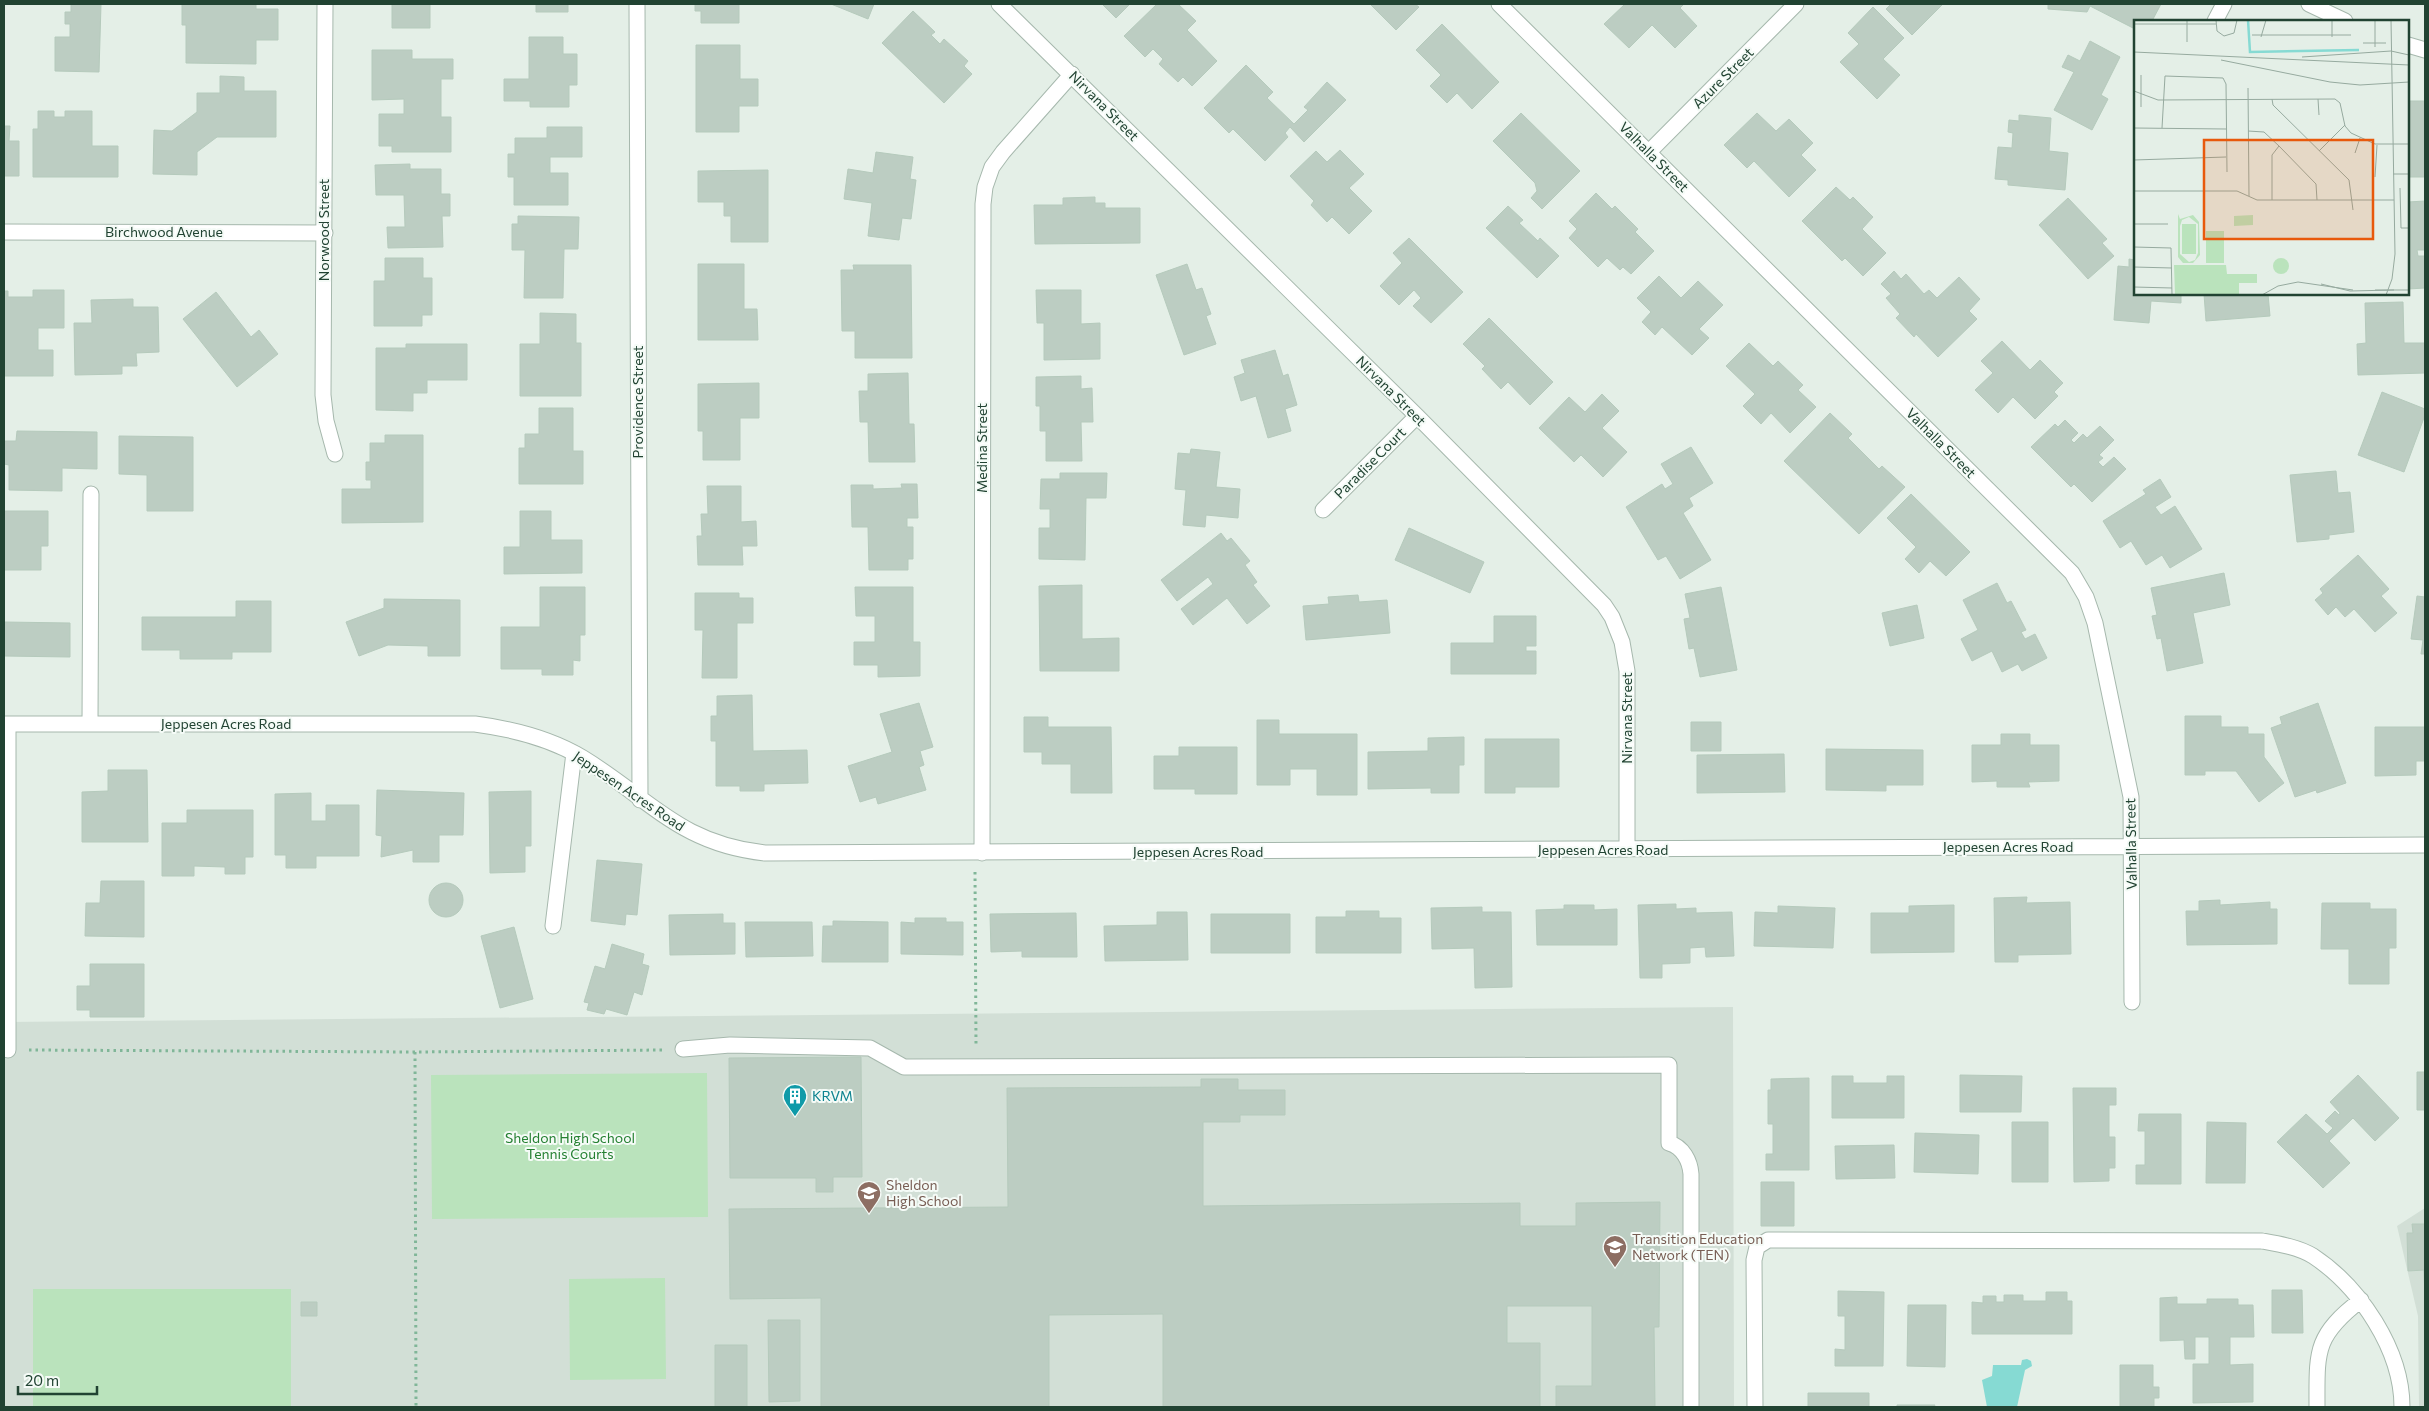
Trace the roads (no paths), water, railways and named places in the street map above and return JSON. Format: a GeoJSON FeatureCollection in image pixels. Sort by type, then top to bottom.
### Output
{"type":"FeatureCollection","features":[{"type":"Feature","properties":{"kind":"street","name":"Norwood Street"},"geometry":{"type":"LineString","coordinates":[[325,4],[323,395],[326,421],[335,454]]}},
{"type":"Feature","properties":{"kind":"street","name":"Providence Street"},"geometry":{"type":"LineString","coordinates":[[637,4],[640,800]]}},
{"type":"Feature","properties":{"kind":"street","name":"Nirvana Street"},"geometry":{"type":"LineString","coordinates":[[999,4],[1417,416],[1604,605],[1612,617],[1622,642],[1628,672],[1627,850]]}},
{"type":"Feature","properties":{"kind":"street","name":"Valhalla Street"},"geometry":{"type":"LineString","coordinates":[[1499,4],[2072,573],[2080,584],[2095,622],[2131,797],[2132,1002]]}},
{"type":"Feature","properties":{"kind":"street","name":"Azure Street"},"geometry":{"type":"LineString","coordinates":[[1649,152],[1796,4]]}},
{"type":"Feature","properties":{"kind":"street"},"geometry":{"type":"LineString","coordinates":[[2216,20],[2224,4]]}},
{"type":"Feature","properties":{"kind":"street"},"geometry":{"type":"LineString","coordinates":[[2309,4],[2343,20]]}},
{"type":"Feature","properties":{"kind":"street"},"geometry":{"type":"LineString","coordinates":[[2409,45],[2425,50]]}},
{"type":"Feature","properties":{"kind":"street","name":"Medina Street"},"geometry":{"type":"LineString","coordinates":[[978,853],[983,204],[985,187],[992,167],[1003,152],[1072,74]]}},
{"type":"Feature","properties":{"kind":"street","name":"Birchwood Avenue"},"geometry":{"type":"LineString","coordinates":[[4,232],[325,233]]}},
{"type":"Feature","properties":{"kind":"street","name":"Paradise Court"},"geometry":{"type":"LineString","coordinates":[[1323,510],[1417,416]]}},
{"type":"Feature","properties":{"kind":"street"},"geometry":{"type":"LineString","coordinates":[[90,494],[90,724]]}},
{"type":"Feature","properties":{"kind":"street","name":"Jeppesen Acres Road"},"geometry":{"type":"LineString","coordinates":[[6,724],[475,724],[498,727],[532,735],[555,743],[574,753],[600,769],[640,800],[678,825],[703,838],[756,852],[978,853],[2425,845]]}},
{"type":"Feature","properties":{"kind":"street"},"geometry":{"type":"LineString","coordinates":[[6,724],[8,1050]]}},
{"type":"Feature","properties":{"kind":"street"},"geometry":{"type":"LineString","coordinates":[[553,926],[574,753]]}},
{"type":"Feature","properties":{"kind":"street"},"geometry":{"type":"LineString","coordinates":[[683,1049],[730,1045],[870,1048],[904,1067],[1669,1065],[1669,1143],[1678,1146],[1685,1155],[1692,1174],[1691,1407]]}},
{"type":"Feature","properties":{"kind":"street"},"geometry":{"type":"LineString","coordinates":[[1755,1407],[1754,1260],[1757,1247],[1768,1240],[2262,1241],[2298,1249],[2314,1257],[2361,1300],[2377,1322],[2392,1359],[2402,1397],[2402,1407]]}},
{"type":"Feature","properties":{"kind":"street"},"geometry":{"type":"LineString","coordinates":[[2317,1407],[2319,1351],[2336,1322],[2361,1300]]}},
{"type":"Feature","properties":{"kind":"water"},"geometry":{"type":"Polygon","coordinates":[[[2027,1359],[2031,1361],[2032,1366],[2025,1370],[2017,1407],[1987,1407],[1982,1380],[1992,1376],[1993,1365],[2021,1365],[2022,1360],[2027,1359]]]}},
{"type":"Feature","properties":{"kind":"place","name":"KRVM"},"geometry":{"type":"Point","coordinates":[795,1117]}},
{"type":"Feature","properties":{"kind":"place","name":"Sheldon High School"},"geometry":{"type":"Point","coordinates":[869,1214]}},
{"type":"Feature","properties":{"kind":"place","name":"Transition Education Network (TEN)"},"geometry":{"type":"Point","coordinates":[1615,1268]}},
{"type":"Feature","properties":{"kind":"park label","name":"Sheldon High School Tennis Courts"},"geometry":{"type":"Point","coordinates":[570,1146]}}]}
